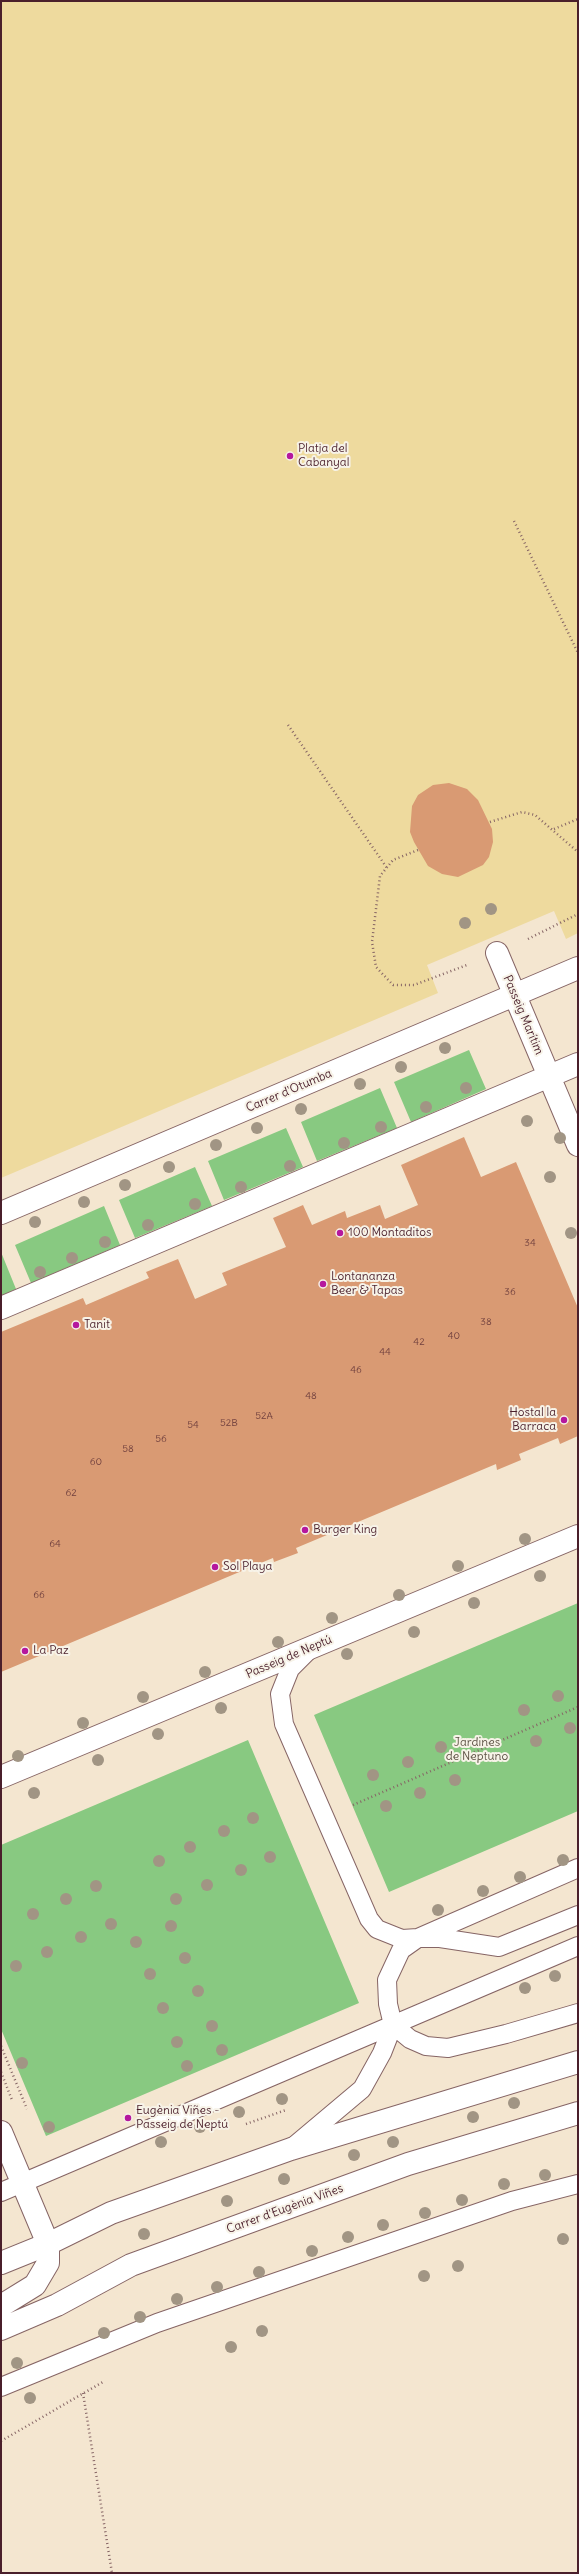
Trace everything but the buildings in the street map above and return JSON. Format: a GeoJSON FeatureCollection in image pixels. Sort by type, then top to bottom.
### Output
{"type":"FeatureCollection","features":[{"type":"Feature","properties":{"kind":"street","name":"Passeig Marítim"},"geometry":{"type":"LineString","coordinates":[[497,953],[548,1077]]}},
{"type":"Feature","properties":{"kind":"street","name":"Carrer d'Otumba"},"geometry":{"type":"LineString","coordinates":[[1,1213],[578,968]]}},
{"type":"Feature","properties":{"kind":"street"},"geometry":{"type":"LineString","coordinates":[[1,1308],[578,1064]]}},
{"type":"Feature","properties":{"kind":"street"},"geometry":{"type":"LineString","coordinates":[[548,1077],[578,1144]]}},
{"type":"Feature","properties":{"kind":"street","name":"Passeig de Neptú"},"geometry":{"type":"LineString","coordinates":[[1,1777],[578,1536]]}},
{"type":"Feature","properties":{"kind":"street"},"geometry":{"type":"LineString","coordinates":[[1,2263],[48,2244],[111,2212],[290,2149],[578,2062]]}},
{"type":"Feature","properties":{"kind":"street","name":"Carrer d'Eugènia Viñes"},"geometry":{"type":"LineString","coordinates":[[1,2329],[57,2304],[132,2265],[408,2164],[578,2113]]}},
{"type":"Feature","properties":{"kind":"street"},"geometry":{"type":"LineString","coordinates":[[1,2132],[48,2244],[48,2263],[35,2285],[1,2306]]}},
{"type":"Feature","properties":{"kind":"lane"},"geometry":{"type":"LineString","coordinates":[[314,1646],[290,1669],[280,1694],[284,1724],[369,1919],[377,1930],[402,1939],[440,1938],[499,1947],[578,1915]]}},
{"type":"Feature","properties":{"kind":"lane"},"geometry":{"type":"LineString","coordinates":[[290,2149],[362,2089],[382,2053],[393,2025],[388,2004],[387,1980],[402,1950],[418,1938],[578,1868]]}},
{"type":"Feature","properties":{"kind":"lane"},"geometry":{"type":"LineString","coordinates":[[1,2192],[578,1946]]}},
{"type":"Feature","properties":{"kind":"lane"},"geometry":{"type":"LineString","coordinates":[[393,2025],[410,2039],[426,2046],[448,2048],[506,2034],[578,2013]]}},
{"type":"Feature","properties":{"kind":"lane"},"geometry":{"type":"LineString","coordinates":[[1,2387],[157,2323],[512,2201],[578,2184]]}},
{"type":"Feature","properties":{"kind":"path"},"geometry":{"type":"LineString","coordinates":[[514,521],[578,653]]}},
{"type":"Feature","properties":{"kind":"path"},"geometry":{"type":"LineString","coordinates":[[288,725],[387,868]]}},
{"type":"Feature","properties":{"kind":"path"},"geometry":{"type":"LineString","coordinates":[[490,822],[522,812],[534,815],[554,829],[578,852]]}},
{"type":"Feature","properties":{"kind":"path"},"geometry":{"type":"LineString","coordinates":[[554,829],[578,819]]}},
{"type":"Feature","properties":{"kind":"path"},"geometry":{"type":"LineString","coordinates":[[418,850],[393,860],[380,876],[372,942],[376,967],[394,985],[414,985],[432,979],[497,953],[578,914]]}},
{"type":"Feature","properties":{"kind":"path"},"geometry":{"type":"LineString","coordinates":[[350,1806],[578,1707]]}},
{"type":"Feature","properties":{"kind":"path"},"geometry":{"type":"LineString","coordinates":[[1,2046],[30,2116]]}},
{"type":"Feature","properties":{"kind":"path"},"geometry":{"type":"LineString","coordinates":[[1,2441],[83,2393],[112,2573]]}},
{"type":"Feature","properties":{"kind":"green space"},"geometry":{"type":"Polygon","coordinates":[[[469,1050],[486,1089],[411,1122],[394,1082],[469,1050]]]}},
{"type":"Feature","properties":{"kind":"green space"},"geometry":{"type":"Polygon","coordinates":[[[380,1088],[397,1128],[317,1161],[301,1122],[380,1088]]]}},
{"type":"Feature","properties":{"kind":"green space"},"geometry":{"type":"Polygon","coordinates":[[[286,1128],[303,1167],[224,1200],[208,1161],[286,1128]]]}},
{"type":"Feature","properties":{"kind":"green space"},"geometry":{"type":"Polygon","coordinates":[[[195,1167],[212,1206],[135,1238],[119,1200],[195,1167]]]}},
{"type":"Feature","properties":{"kind":"green space"},"geometry":{"type":"Polygon","coordinates":[[[104,1206],[120,1245],[31,1283],[15,1245],[104,1206]]]}},
{"type":"Feature","properties":{"kind":"green space"},"geometry":{"type":"Polygon","coordinates":[[[1,1252],[16,1289],[1,1296],[1,1252]]]}},
{"type":"Feature","properties":{"kind":"green space","name":"Jardines de Neptuno"},"geometry":{"type":"Polygon","coordinates":[[[578,1603],[578,1811],[389,1892],[314,1715],[578,1603]]]}},
{"type":"Feature","properties":{"kind":"green space"},"geometry":{"type":"Polygon","coordinates":[[[248,1740],[359,2003],[46,2136],[1,2029],[1,1845],[248,1740]]]}},
{"type":"Feature","properties":{"kind":"sand","name":"Platja del Cabanyal"},"geometry":{"type":"Polygon","coordinates":[[[1,1],[578,1],[578,933],[566,939],[554,911],[427,965],[438,993],[1,1178],[1,1]]]}},
{"type":"Feature","properties":{"kind":"place","name":"Platja del Cabanyal"},"geometry":{"type":"Point","coordinates":[290,456]}},
{"type":"Feature","properties":{"kind":"place","name":"100 Montaditos"},"geometry":{"type":"Point","coordinates":[340,1233]}},
{"type":"Feature","properties":{"kind":"place","name":"Lontananza Beer & Tapas"},"geometry":{"type":"Point","coordinates":[323,1284]}},
{"type":"Feature","properties":{"kind":"place","name":"Tanit"},"geometry":{"type":"Point","coordinates":[76,1325]}},
{"type":"Feature","properties":{"kind":"place","name":"Hostal la Barraca"},"geometry":{"type":"Point","coordinates":[564,1420]}},
{"type":"Feature","properties":{"kind":"place","name":"Burger King"},"geometry":{"type":"Point","coordinates":[305,1530]}},
{"type":"Feature","properties":{"kind":"place","name":"Sol Playa"},"geometry":{"type":"Point","coordinates":[215,1567]}},
{"type":"Feature","properties":{"kind":"place","name":"La Paz"},"geometry":{"type":"Point","coordinates":[25,1651]}},
{"type":"Feature","properties":{"kind":"place","name":"Eugènia Viñes - Passeig de Neptú"},"geometry":{"type":"Point","coordinates":[128,2118]}}]}
